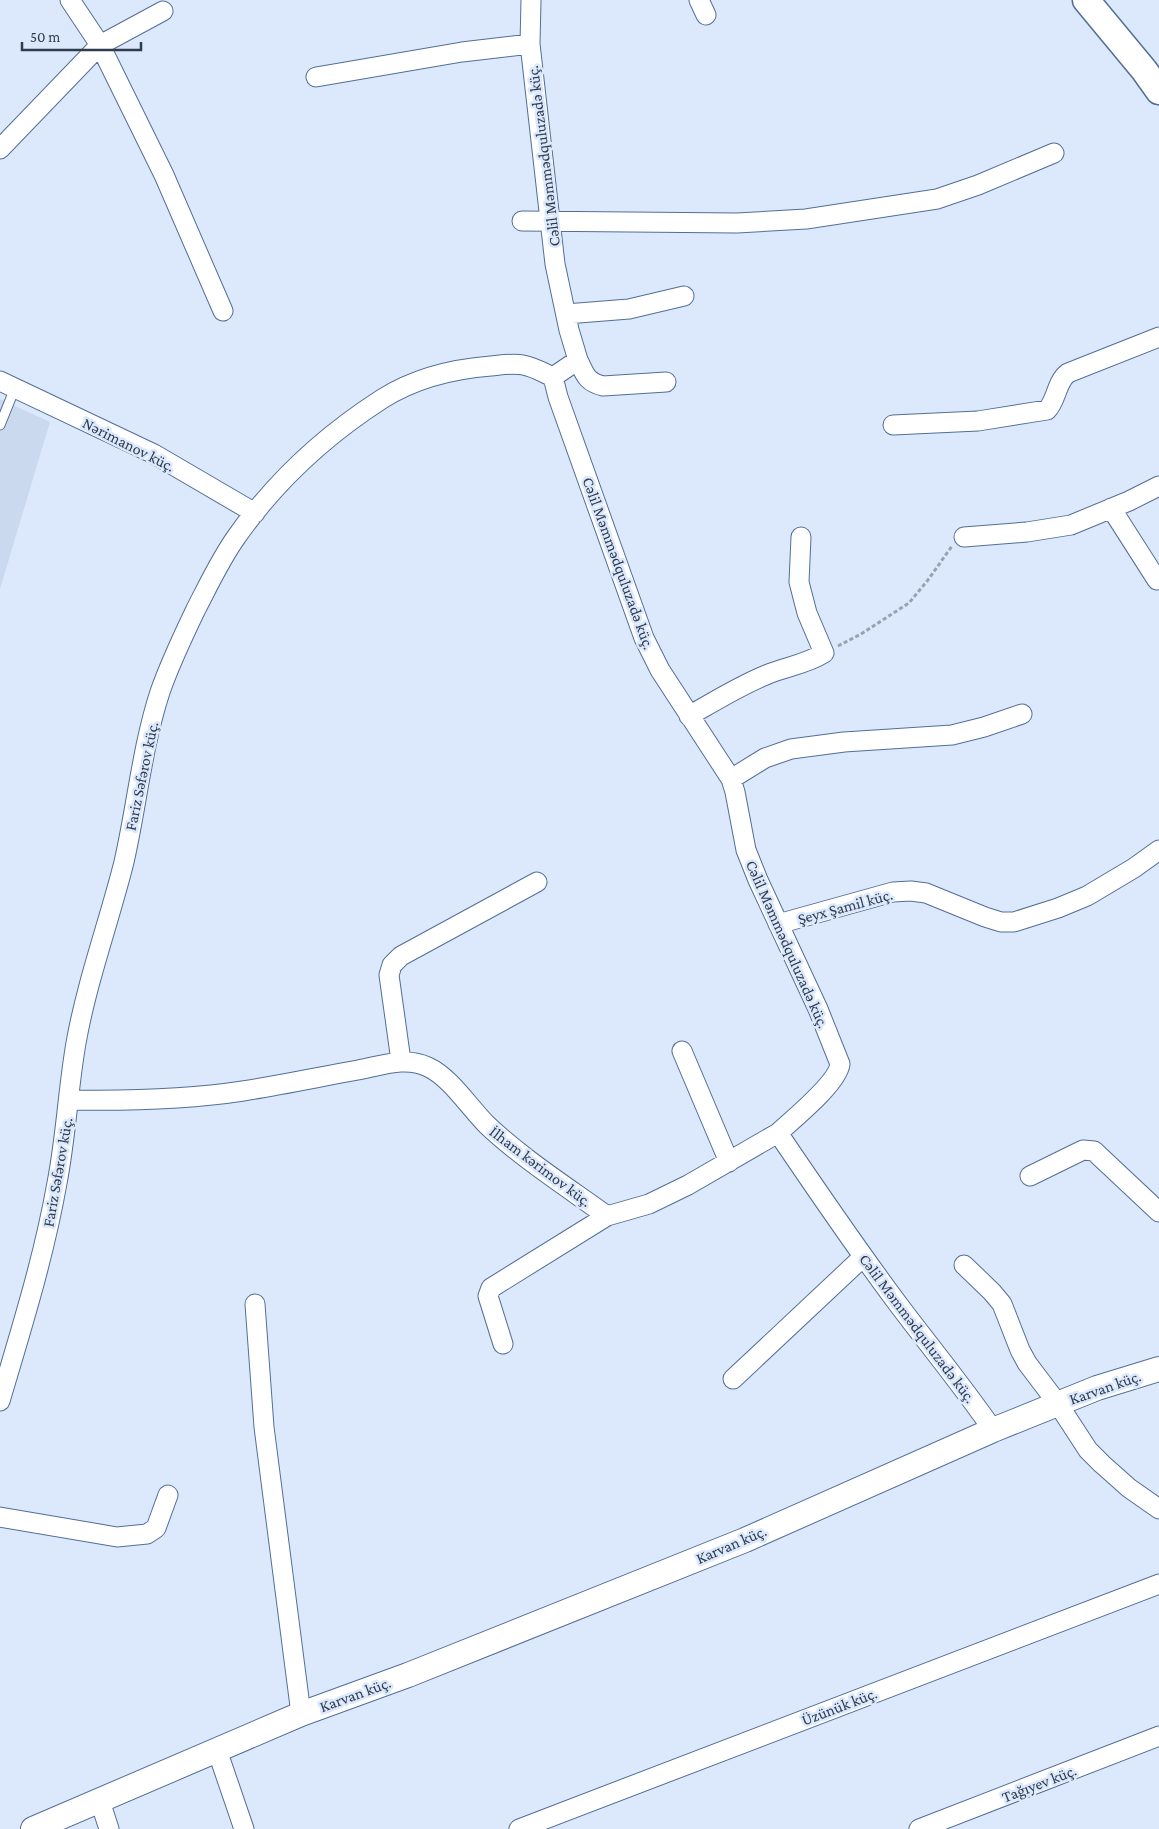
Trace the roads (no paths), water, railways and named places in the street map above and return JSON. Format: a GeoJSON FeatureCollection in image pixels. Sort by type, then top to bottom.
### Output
{"type":"FeatureCollection","features":[{"type":"Feature","properties":{"kind":"main road"},"geometry":{"type":"LineString","coordinates":[[1086,0],[1159,91]]}},
{"type":"Feature","properties":{"kind":"street"},"geometry":{"type":"LineString","coordinates":[[70,0],[100,45],[164,175],[223,311]]}},
{"type":"Feature","properties":{"kind":"street","name":"Cəlil Məmmədquluzadə küç."},"geometry":{"type":"LineString","coordinates":[[531,0],[530,44],[555,264],[578,360],[587,379],[595,384],[603,386],[666,382]]}},
{"type":"Feature","properties":{"kind":"street"},"geometry":{"type":"LineString","coordinates":[[0,149],[100,45],[163,11]]}},
{"type":"Feature","properties":{"kind":"street"},"geometry":{"type":"LineString","coordinates":[[316,77],[462,52],[530,44]]}},
{"type":"Feature","properties":{"kind":"street"},"geometry":{"type":"LineString","coordinates":[[522,221],[737,224],[806,219],[937,199],[978,185],[1054,154]]}},
{"type":"Feature","properties":{"kind":"street"},"geometry":{"type":"LineString","coordinates":[[566,314],[629,310],[684,296]]}},
{"type":"Feature","properties":{"kind":"street"},"geometry":{"type":"LineString","coordinates":[[893,425],[978,422],[1047,410],[1051,406],[1062,378],[1068,373],[1159,337]]}},
{"type":"Feature","properties":{"kind":"street"},"geometry":{"type":"LineString","coordinates":[[553,377],[578,360]]}},
{"type":"Feature","properties":{"kind":"street","name":"Fariz Səfərov küç."},"geometry":{"type":"LineString","coordinates":[[0,1401],[23,1324],[57,1187],[76,1044],[124,861],[146,748],[160,693],[177,648],[212,579],[236,536],[270,495],[314,450],[369,407],[394,391],[421,379],[458,370],[510,364],[524,365],[553,377]]}},
{"type":"Feature","properties":{"kind":"street","name":"Cəlil Məmmədquluzadə küç."},"geometry":{"type":"LineString","coordinates":[[553,377],[558,397],[644,638],[660,670],[730,779],[735,792],[746,850],[818,1009],[840,1064],[839,1071],[831,1083],[778,1133],[863,1257],[969,1395],[993,1430]]}},
{"type":"Feature","properties":{"kind":"street","name":"Nərimanov küç."},"geometry":{"type":"LineString","coordinates":[[8,384],[154,454],[255,513]]}},
{"type":"Feature","properties":{"kind":"street"},"geometry":{"type":"LineString","coordinates":[[964,537],[1027,532],[1071,525],[1159,486]]}},
{"type":"Feature","properties":{"kind":"street"},"geometry":{"type":"LineString","coordinates":[[1111,508],[1157,580]]}},
{"type":"Feature","properties":{"kind":"street"},"geometry":{"type":"LineString","coordinates":[[689,716],[744,684],[817,658],[824,653],[807,613],[799,582],[801,537]]}},
{"type":"Feature","properties":{"kind":"street"},"geometry":{"type":"LineString","coordinates":[[730,779],[765,758],[790,749],[844,742],[952,735],[984,727],[1022,714]]}},
{"type":"Feature","properties":{"kind":"street","name":"Şeyx Şamil küç."},"geometry":{"type":"LineString","coordinates":[[778,924],[893,892],[910,891],[926,894],[1001,922],[1014,922],[1058,908],[1087,896],[1134,868],[1156,859]]}},
{"type":"Feature","properties":{"kind":"street"},"geometry":{"type":"LineString","coordinates":[[400,1061],[389,976],[392,965],[401,956],[537,882]]}},
{"type":"Feature","properties":{"kind":"street"},"geometry":{"type":"LineString","coordinates":[[682,1051],[729,1162]]}},
{"type":"Feature","properties":{"kind":"street","name":"İlham kərimov küç."},"geometry":{"type":"LineString","coordinates":[[69,1100],[150,1100],[241,1091],[366,1069],[400,1061],[416,1063],[428,1067],[441,1075],[487,1125],[521,1154],[607,1216],[649,1204],[688,1185],[778,1133]]}},
{"type":"Feature","properties":{"kind":"street"},"geometry":{"type":"LineString","coordinates":[[1030,1176],[1083,1150],[1094,1151],[1159,1212]]}},
{"type":"Feature","properties":{"kind":"street"},"geometry":{"type":"LineString","coordinates":[[502,1344],[488,1296],[491,1288],[607,1216]]}},
{"type":"Feature","properties":{"kind":"street"},"geometry":{"type":"LineString","coordinates":[[733,1379],[863,1257]]}},
{"type":"Feature","properties":{"kind":"street"},"geometry":{"type":"LineString","coordinates":[[964,1265],[1002,1304],[1020,1350],[1027,1362],[1092,1454],[1129,1488],[1159,1509]]}},
{"type":"Feature","properties":{"kind":"street","name":"Karvan küç."},"geometry":{"type":"LineString","coordinates":[[255,1304],[264,1427],[301,1714]]}},
{"type":"Feature","properties":{"kind":"street","name":"Karvan küç."},"geometry":{"type":"LineString","coordinates":[[33,1829],[100,1802],[301,1714],[408,1675],[745,1540],[993,1430],[1097,1388],[1159,1369]]}},
{"type":"Feature","properties":{"kind":"street"},"geometry":{"type":"LineString","coordinates":[[0,1517],[117,1537],[147,1534],[156,1528],[168,1495]]}},
{"type":"Feature","properties":{"kind":"street","name":"Üzünük küç."},"geometry":{"type":"LineString","coordinates":[[519,1829],[1159,1584]]}},
{"type":"Feature","properties":{"kind":"street","name":"Tağıyev küç."},"geometry":{"type":"LineString","coordinates":[[919,1829],[1159,1736]]}},
{"type":"Feature","properties":{"kind":"street"},"geometry":{"type":"LineString","coordinates":[[217,1750],[244,1829]]}},
{"type":"Feature","properties":{"kind":"street"},"geometry":{"type":"LineString","coordinates":[[100,1802],[109,1829]]}},
{"type":"Feature","properties":{"kind":"lane"},"geometry":{"type":"LineString","coordinates":[[0,425],[8,384]]}}]}
